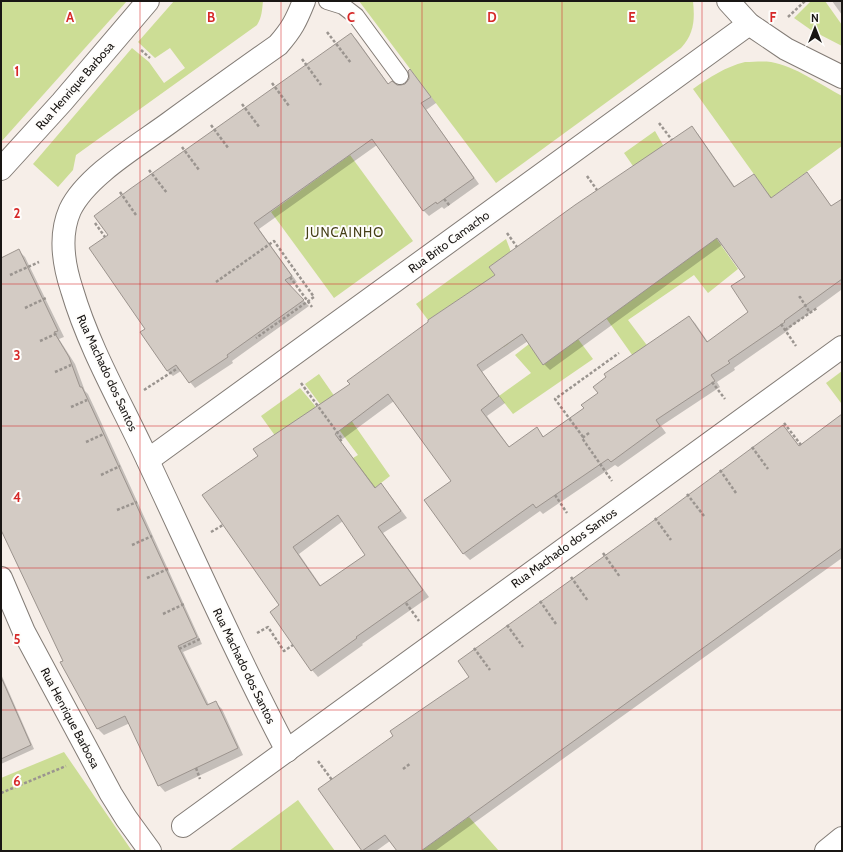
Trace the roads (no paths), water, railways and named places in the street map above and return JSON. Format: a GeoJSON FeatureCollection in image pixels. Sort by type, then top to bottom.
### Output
{"type":"FeatureCollection","features":[{"type":"Feature","properties":{"kind":"street","name":"Rua Henrique Barbosa"},"geometry":{"type":"LineString","coordinates":[[1,169],[62,102],[148,1]]}},
{"type":"Feature","properties":{"kind":"street","name":"Rua Machado dos Santos"},"geometry":{"type":"LineString","coordinates":[[286,751],[229,637],[148,460],[93,346],[71,290],[64,248],[65,227],[69,212],[84,189],[98,176],[278,45],[295,24],[305,1]]}},
{"type":"Feature","properties":{"kind":"street"},"geometry":{"type":"LineString","coordinates":[[728,1],[749,24],[786,49],[842,77]]}},
{"type":"Feature","properties":{"kind":"street","name":"Rua Brito Camacho"},"geometry":{"type":"LineString","coordinates":[[148,460],[749,24]]}},
{"type":"Feature","properties":{"kind":"street","name":"Rua Machado dos Santos"},"geometry":{"type":"LineString","coordinates":[[184,826],[842,346]]}},
{"type":"Feature","properties":{"kind":"street","name":"Rua Henrique Barbosa"},"geometry":{"type":"LineString","coordinates":[[1,578],[24,632],[90,756],[126,818],[150,851]]}},
{"type":"Feature","properties":{"kind":"street"},"geometry":{"type":"LineString","coordinates":[[826,851],[842,838]]}},
{"type":"Feature","properties":{"kind":"lane"},"geometry":{"type":"LineString","coordinates":[[327,1],[343,6],[356,16],[400,76]]}},
{"type":"Feature","properties":{"kind":"district","name":"JUNCAINHO"},"geometry":{"type":"Point","coordinates":[345,232]}}]}
